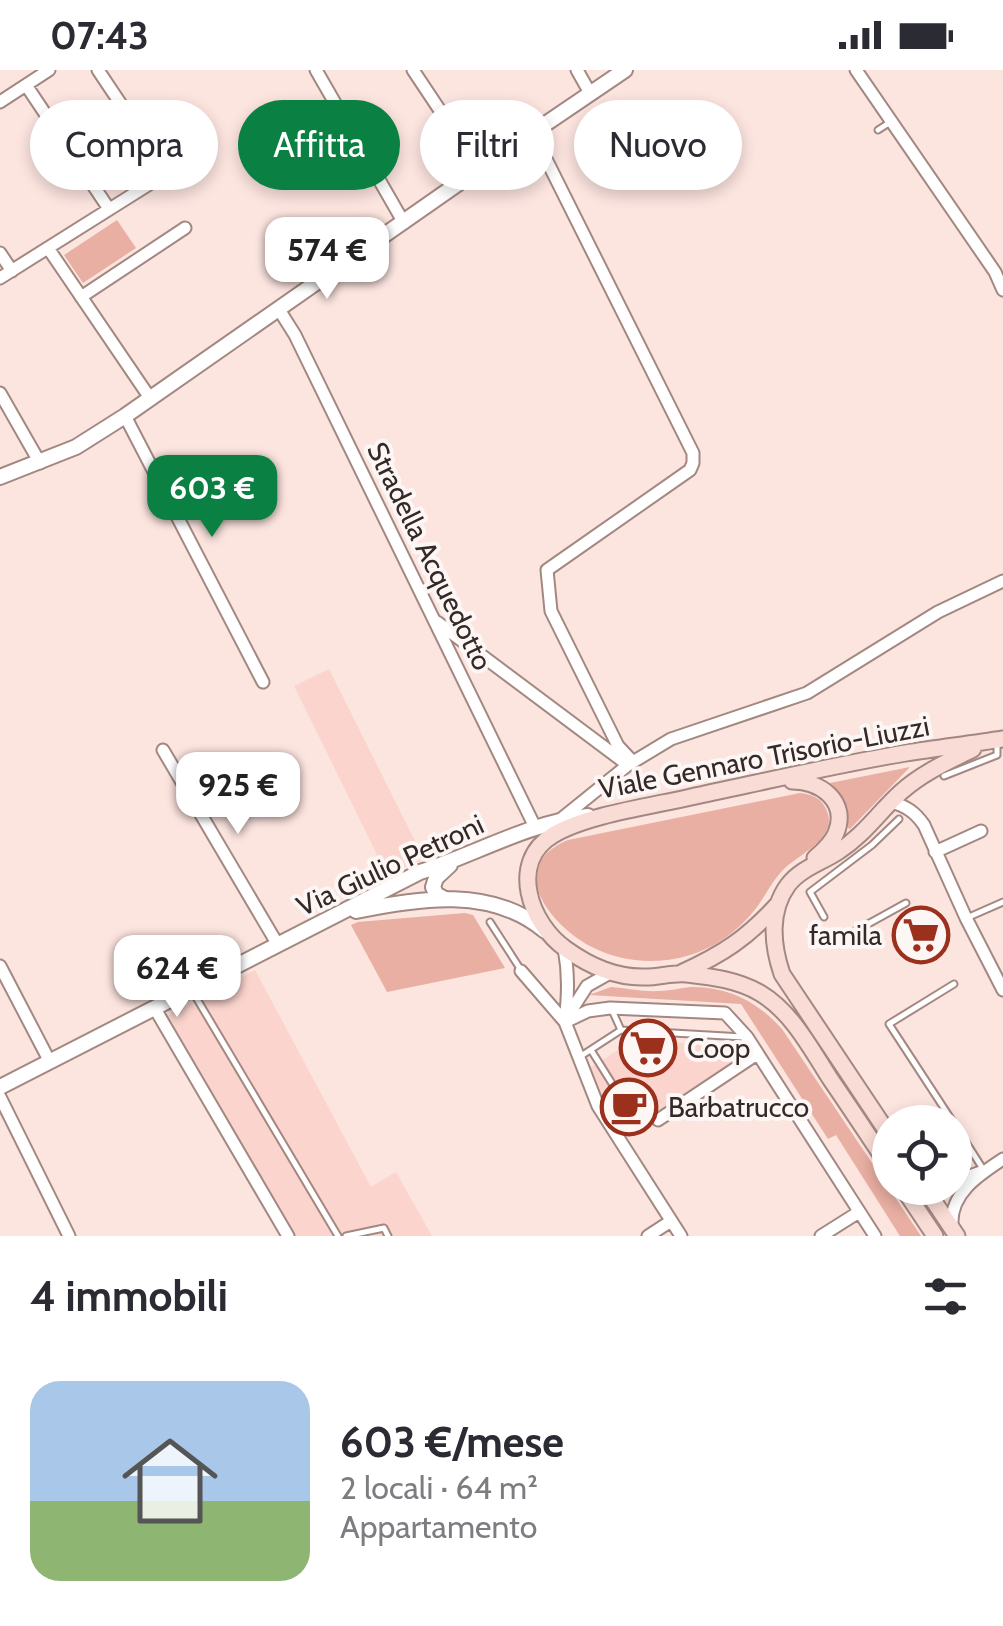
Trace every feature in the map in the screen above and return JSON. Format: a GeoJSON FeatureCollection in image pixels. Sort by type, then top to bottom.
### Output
{"type":"FeatureCollection","features":[{"type":"Feature","properties":{"kind":"main road","name":"Viale Gennaro Trisorio-Liuzzi"},"geometry":{"type":"LineString","coordinates":[[628,811],[908,753],[995,740]]}},
{"type":"Feature","properties":{"kind":"main road"},"geometry":{"type":"LineString","coordinates":[[802,872],[839,852],[869,828],[915,780],[995,740]]}},
{"type":"Feature","properties":{"kind":"main road"},"geometry":{"type":"LineString","coordinates":[[681,973],[733,947],[760,924],[789,884],[830,844],[837,831],[838,807],[819,785],[771,780]]}},
{"type":"Feature","properties":{"kind":"main road"},"geometry":{"type":"LineString","coordinates":[[628,811],[568,828],[539,846],[530,860],[527,877],[528,893],[537,916],[558,943],[610,973],[643,978],[681,973],[731,980],[756,990],[796,1027],[872,1141]]}},
{"type":"Feature","properties":{"kind":"main road"},"geometry":{"type":"LineString","coordinates":[[779,902],[774,945],[782,974],[872,1109]]}},
{"type":"Feature","properties":{"kind":"main road"},"geometry":{"type":"LineString","coordinates":[[914,1205],[933,1233]]}},
{"type":"Feature","properties":{"kind":"main road"},"geometry":{"type":"LineString","coordinates":[[937,1205],[955,1232]]}},
{"type":"Feature","properties":{"kind":"street"},"geometry":{"type":"LineString","coordinates":[[0,102],[49,70]]}},
{"type":"Feature","properties":{"kind":"street"},"geometry":{"type":"LineString","coordinates":[[0,278],[167,173],[98,70]]}},
{"type":"Feature","properties":{"kind":"street"},"geometry":{"type":"LineString","coordinates":[[316,70],[404,223]]}},
{"type":"Feature","properties":{"kind":"street"},"geometry":{"type":"LineString","coordinates":[[412,70],[432,100]]}},
{"type":"Feature","properties":{"kind":"street"},"geometry":{"type":"LineString","coordinates":[[576,70],[590,93]]}},
{"type":"Feature","properties":{"kind":"street"},"geometry":{"type":"LineString","coordinates":[[554,118],[625,70]]}},
{"type":"Feature","properties":{"kind":"street"},"geometry":{"type":"LineString","coordinates":[[856,70],[999,270],[1003,290]]}},
{"type":"Feature","properties":{"kind":"street"},"geometry":{"type":"LineString","coordinates":[[26,85],[109,209]]}},
{"type":"Feature","properties":{"kind":"street"},"geometry":{"type":"LineString","coordinates":[[554,175],[693,453],[690,470],[547,570],[551,611],[630,764]]}},
{"type":"Feature","properties":{"kind":"street"},"geometry":{"type":"LineString","coordinates":[[0,477],[76,448],[450,190]]}},
{"type":"Feature","properties":{"kind":"street"},"geometry":{"type":"LineString","coordinates":[[81,296],[184,228]]}},
{"type":"Feature","properties":{"kind":"street"},"geometry":{"type":"LineString","coordinates":[[48,248],[150,398]]}},
{"type":"Feature","properties":{"kind":"street"},"geometry":{"type":"LineString","coordinates":[[0,253],[12,271]]}},
{"type":"Feature","properties":{"kind":"street","name":"Stradella Acquedotto"},"geometry":{"type":"LineString","coordinates":[[278,308],[295,335],[535,827]]}},
{"type":"Feature","properties":{"kind":"street"},"geometry":{"type":"LineString","coordinates":[[0,394],[40,463]]}},
{"type":"Feature","properties":{"kind":"street"},"geometry":{"type":"LineString","coordinates":[[125,416],[262,682]]}},
{"type":"Feature","properties":{"kind":"street"},"geometry":{"type":"LineString","coordinates":[[561,819],[630,764],[672,739],[807,693],[938,612],[1003,581]]}},
{"type":"Feature","properties":{"kind":"street"},"geometry":{"type":"LineString","coordinates":[[433,620],[630,764]]}},
{"type":"Feature","properties":{"kind":"street"},"geometry":{"type":"LineString","coordinates":[[163,750],[278,945]]}},
{"type":"Feature","properties":{"kind":"street"},"geometry":{"type":"LineString","coordinates":[[915,780],[917,815]]}},
{"type":"Feature","properties":{"kind":"street"},"geometry":{"type":"LineString","coordinates":[[891,802],[905,806],[924,825],[1001,983]]}},
{"type":"Feature","properties":{"kind":"street","name":"Viale Gennaro Trisorio-Liuzzi"},"geometry":{"type":"LineString","coordinates":[[535,827],[561,819],[628,811]]}},
{"type":"Feature","properties":{"kind":"street","name":"Via Giulio Petroni"},"geometry":{"type":"LineString","coordinates":[[0,1087],[420,872],[535,827]]}},
{"type":"Feature","properties":{"kind":"street"},"geometry":{"type":"LineString","coordinates":[[935,852],[980,831]]}},
{"type":"Feature","properties":{"kind":"street"},"geometry":{"type":"LineString","coordinates":[[445,900],[433,887],[436,878],[455,861]]}},
{"type":"Feature","properties":{"kind":"street"},"geometry":{"type":"LineString","coordinates":[[335,915],[390,904],[471,898],[507,908],[534,922],[558,943],[568,968],[565,1022]]}},
{"type":"Feature","properties":{"kind":"street"},"geometry":{"type":"LineString","coordinates":[[0,966],[50,1062]]}},
{"type":"Feature","properties":{"kind":"street"},"geometry":{"type":"LineString","coordinates":[[521,971],[565,1022],[598,1106],[681,1236]]}},
{"type":"Feature","properties":{"kind":"street"},"geometry":{"type":"LineString","coordinates":[[565,1022],[587,986],[610,973]]}},
{"type":"Feature","properties":{"kind":"street"},"geometry":{"type":"LineString","coordinates":[[154,1008],[288,1236]]}},
{"type":"Feature","properties":{"kind":"street"},"geometry":{"type":"LineString","coordinates":[[565,1022],[588,1011],[610,1008],[725,1013],[747,1037],[874,1236]]}},
{"type":"Feature","properties":{"kind":"street"},"geometry":{"type":"LineString","coordinates":[[658,1120],[757,1054]]}},
{"type":"Feature","properties":{"kind":"street"},"geometry":{"type":"LineString","coordinates":[[0,1096],[68,1236]]}},
{"type":"Feature","properties":{"kind":"street"},"geometry":{"type":"LineString","coordinates":[[972,1176],[1003,1159]]}},
{"type":"Feature","properties":{"kind":"street"},"geometry":{"type":"LineString","coordinates":[[955,1232],[951,1210],[955,1201],[984,1171]]}},
{"type":"Feature","properties":{"kind":"street"},"geometry":{"type":"LineString","coordinates":[[821,1236],[859,1212]]}},
{"type":"Feature","properties":{"kind":"street"},"geometry":{"type":"LineString","coordinates":[[648,1236],[671,1221]]}},
{"type":"Feature","properties":{"kind":"lane"},"geometry":{"type":"LineString","coordinates":[[878,130],[892,121]]}},
{"type":"Feature","properties":{"kind":"lane"},"geometry":{"type":"LineString","coordinates":[[944,776],[997,755],[995,740]]}},
{"type":"Feature","properties":{"kind":"lane"},"geometry":{"type":"LineString","coordinates":[[824,918],[810,892],[899,820]]}},
{"type":"Feature","properties":{"kind":"lane"},"geometry":{"type":"LineString","coordinates":[[966,918],[1003,902]]}},
{"type":"Feature","properties":{"kind":"lane"},"geometry":{"type":"LineString","coordinates":[[839,940],[906,904]]}},
{"type":"Feature","properties":{"kind":"lane"},"geometry":{"type":"LineString","coordinates":[[490,922],[521,971]]}},
{"type":"Feature","properties":{"kind":"lane"},"geometry":{"type":"LineString","coordinates":[[942,1105],[889,1024],[954,984]]}},
{"type":"Feature","properties":{"kind":"lane"},"geometry":{"type":"LineString","coordinates":[[191,989],[338,1236]]}},
{"type":"Feature","properties":{"kind":"lane"},"geometry":{"type":"LineString","coordinates":[[610,1008],[621,1030]]}},
{"type":"Feature","properties":{"kind":"lane"},"geometry":{"type":"LineString","coordinates":[[579,1058],[621,1030],[747,1037]]}},
{"type":"Feature","properties":{"kind":"lane"},"geometry":{"type":"LineString","coordinates":[[591,1050],[618,1093],[598,1106]]}},
{"type":"Feature","properties":{"kind":"lane"},"geometry":{"type":"LineString","coordinates":[[972,1152],[984,1171]]}},
{"type":"Feature","properties":{"kind":"lane"},"geometry":{"type":"LineString","coordinates":[[346,1236],[384,1228],[388,1236]]}},
{"type":"Feature","properties":{"kind":"shaded area"},"geometry":{"type":"Polygon","coordinates":[[[117,220],[136,248],[83,283],[64,255],[117,220]]]}},
{"type":"Feature","properties":{"kind":"shaded area"},"geometry":{"type":"Polygon","coordinates":[[[329,669],[424,859],[387,875],[294,686],[329,669]]]}},
{"type":"Feature","properties":{"kind":"shaded area"},"geometry":{"type":"Polygon","coordinates":[[[910,767],[848,828],[844,804],[830,783],[910,767]]]}},
{"type":"Feature","properties":{"kind":"shaded area"},"geometry":{"type":"Polygon","coordinates":[[[800,793],[814,797],[825,807],[829,818],[824,836],[783,870],[739,927],[693,954],[648,961],[601,951],[562,925],[540,896],[536,880],[539,865],[549,851],[568,840],[800,793]]]}},
{"type":"Feature","properties":{"kind":"shaded area"},"geometry":{"type":"Polygon","coordinates":[[[473,915],[505,968],[387,992],[351,925],[358,922],[473,915]]]}},
{"type":"Feature","properties":{"kind":"shaded area"},"geometry":{"type":"Polygon","coordinates":[[[255,970],[371,1187],[396,1172],[432,1236],[293,1236],[165,1022],[167,1016],[191,1003],[195,1008],[200,1006],[203,997],[255,970]]]}},
{"type":"Feature","properties":{"kind":"shaded area"},"geometry":{"type":"Polygon","coordinates":[[[611,987],[667,991],[704,987],[741,997],[763,1011],[782,1029],[872,1163],[872,1192],[836,1135],[828,1139],[741,1004],[589,995],[611,987]]]}},
{"type":"Feature","properties":{"kind":"shaded area"},"geometry":{"type":"Polygon","coordinates":[[[634,1040],[739,1046],[747,1056],[623,1137],[588,1069],[634,1040]]]}},
{"type":"Feature","properties":{"kind":"shaded area"},"geometry":{"type":"Polygon","coordinates":[[[880,1205],[900,1205],[921,1236],[900,1236],[880,1205]]]}},
{"type":"Feature","properties":{"kind":"place","name":"famila"},"geometry":{"type":"Point","coordinates":[921,935]}},
{"type":"Feature","properties":{"kind":"place","name":"Coop"},"geometry":{"type":"Point","coordinates":[648,1048]}},
{"type":"Feature","properties":{"kind":"place","name":"Barbatrucco"},"geometry":{"type":"Point","coordinates":[629,1107]}}]}
